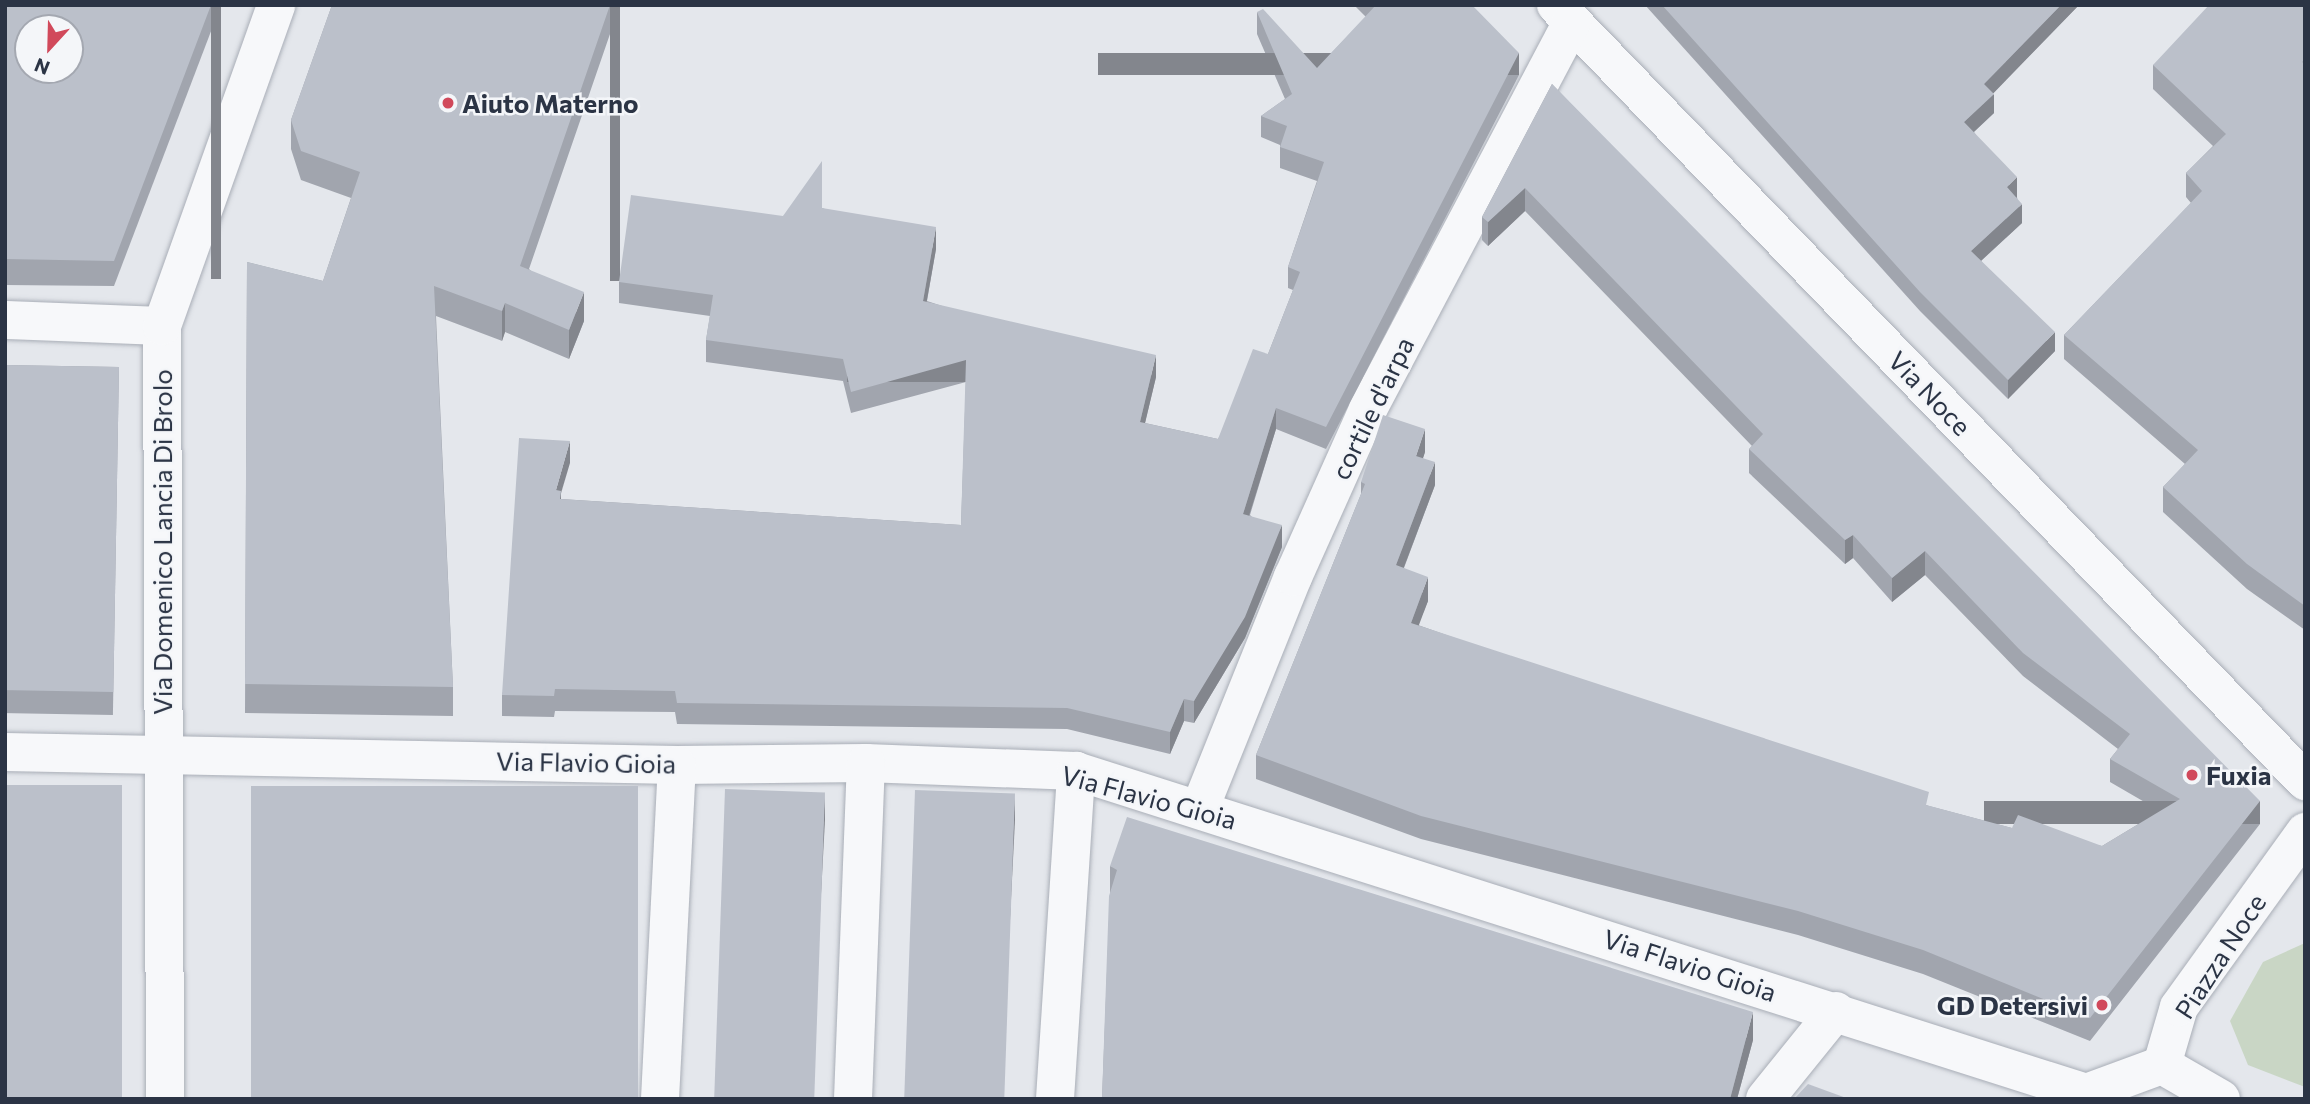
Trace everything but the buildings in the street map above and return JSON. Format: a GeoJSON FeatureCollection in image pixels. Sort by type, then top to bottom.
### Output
{"type":"FeatureCollection","features":[{"type":"Feature","properties":{"kind":"street","name":"Via Domenico Lancia Di Brolo"},"geometry":{"type":"LineString","coordinates":[[165,1099],[162,326],[276,5]]}},
{"type":"Feature","properties":{"kind":"street","name":"Via Noce"},"geometry":{"type":"LineString","coordinates":[[1564,14],[2305,781]]}},
{"type":"Feature","properties":{"kind":"street","name":"cortile d'arpa"},"geometry":{"type":"LineString","coordinates":[[1200,808],[1293,577],[1368,409],[1564,14]]}},
{"type":"Feature","properties":{"kind":"street"},"geometry":{"type":"LineString","coordinates":[[5,320],[162,326]]}},
{"type":"Feature","properties":{"kind":"street","name":"Via Flavio Gioia"},"geometry":{"type":"LineString","coordinates":[[5,752],[677,765],[866,763],[1076,771],[1836,1011],[2013,1084],[2086,1093],[2162,1065]]}},
{"type":"Feature","properties":{"kind":"street"},"geometry":{"type":"LineString","coordinates":[[853,1099],[866,763]]}},
{"type":"Feature","properties":{"kind":"street"},"geometry":{"type":"LineString","coordinates":[[660,1099],[677,765]]}},
{"type":"Feature","properties":{"kind":"street"},"geometry":{"type":"LineString","coordinates":[[1055,1099],[1076,771]]}},
{"type":"Feature","properties":{"kind":"street","name":"Piazza Noce"},"geometry":{"type":"LineString","coordinates":[[2162,1065],[2179,1007],[2305,832]]}},
{"type":"Feature","properties":{"kind":"street"},"geometry":{"type":"LineString","coordinates":[[1765,1099],[1836,1011]]}},
{"type":"Feature","properties":{"kind":"street"},"geometry":{"type":"LineString","coordinates":[[2162,1065],[2221,1099]]}},
{"type":"Feature","properties":{"kind":"green space"},"geometry":{"type":"Polygon","coordinates":[[[2305,943],[2305,1087],[2248,1065],[2230,1021],[2263,962],[2305,943]]]}},
{"type":"Feature","properties":{"kind":"place","name":"Aiuto Materno"},"geometry":{"type":"Point","coordinates":[448,103]}},
{"type":"Feature","properties":{"kind":"place","name":"Fuxia"},"geometry":{"type":"Point","coordinates":[2192,775]}},
{"type":"Feature","properties":{"kind":"place","name":"GD Detersivi"},"geometry":{"type":"Point","coordinates":[2102,1005]}}]}
